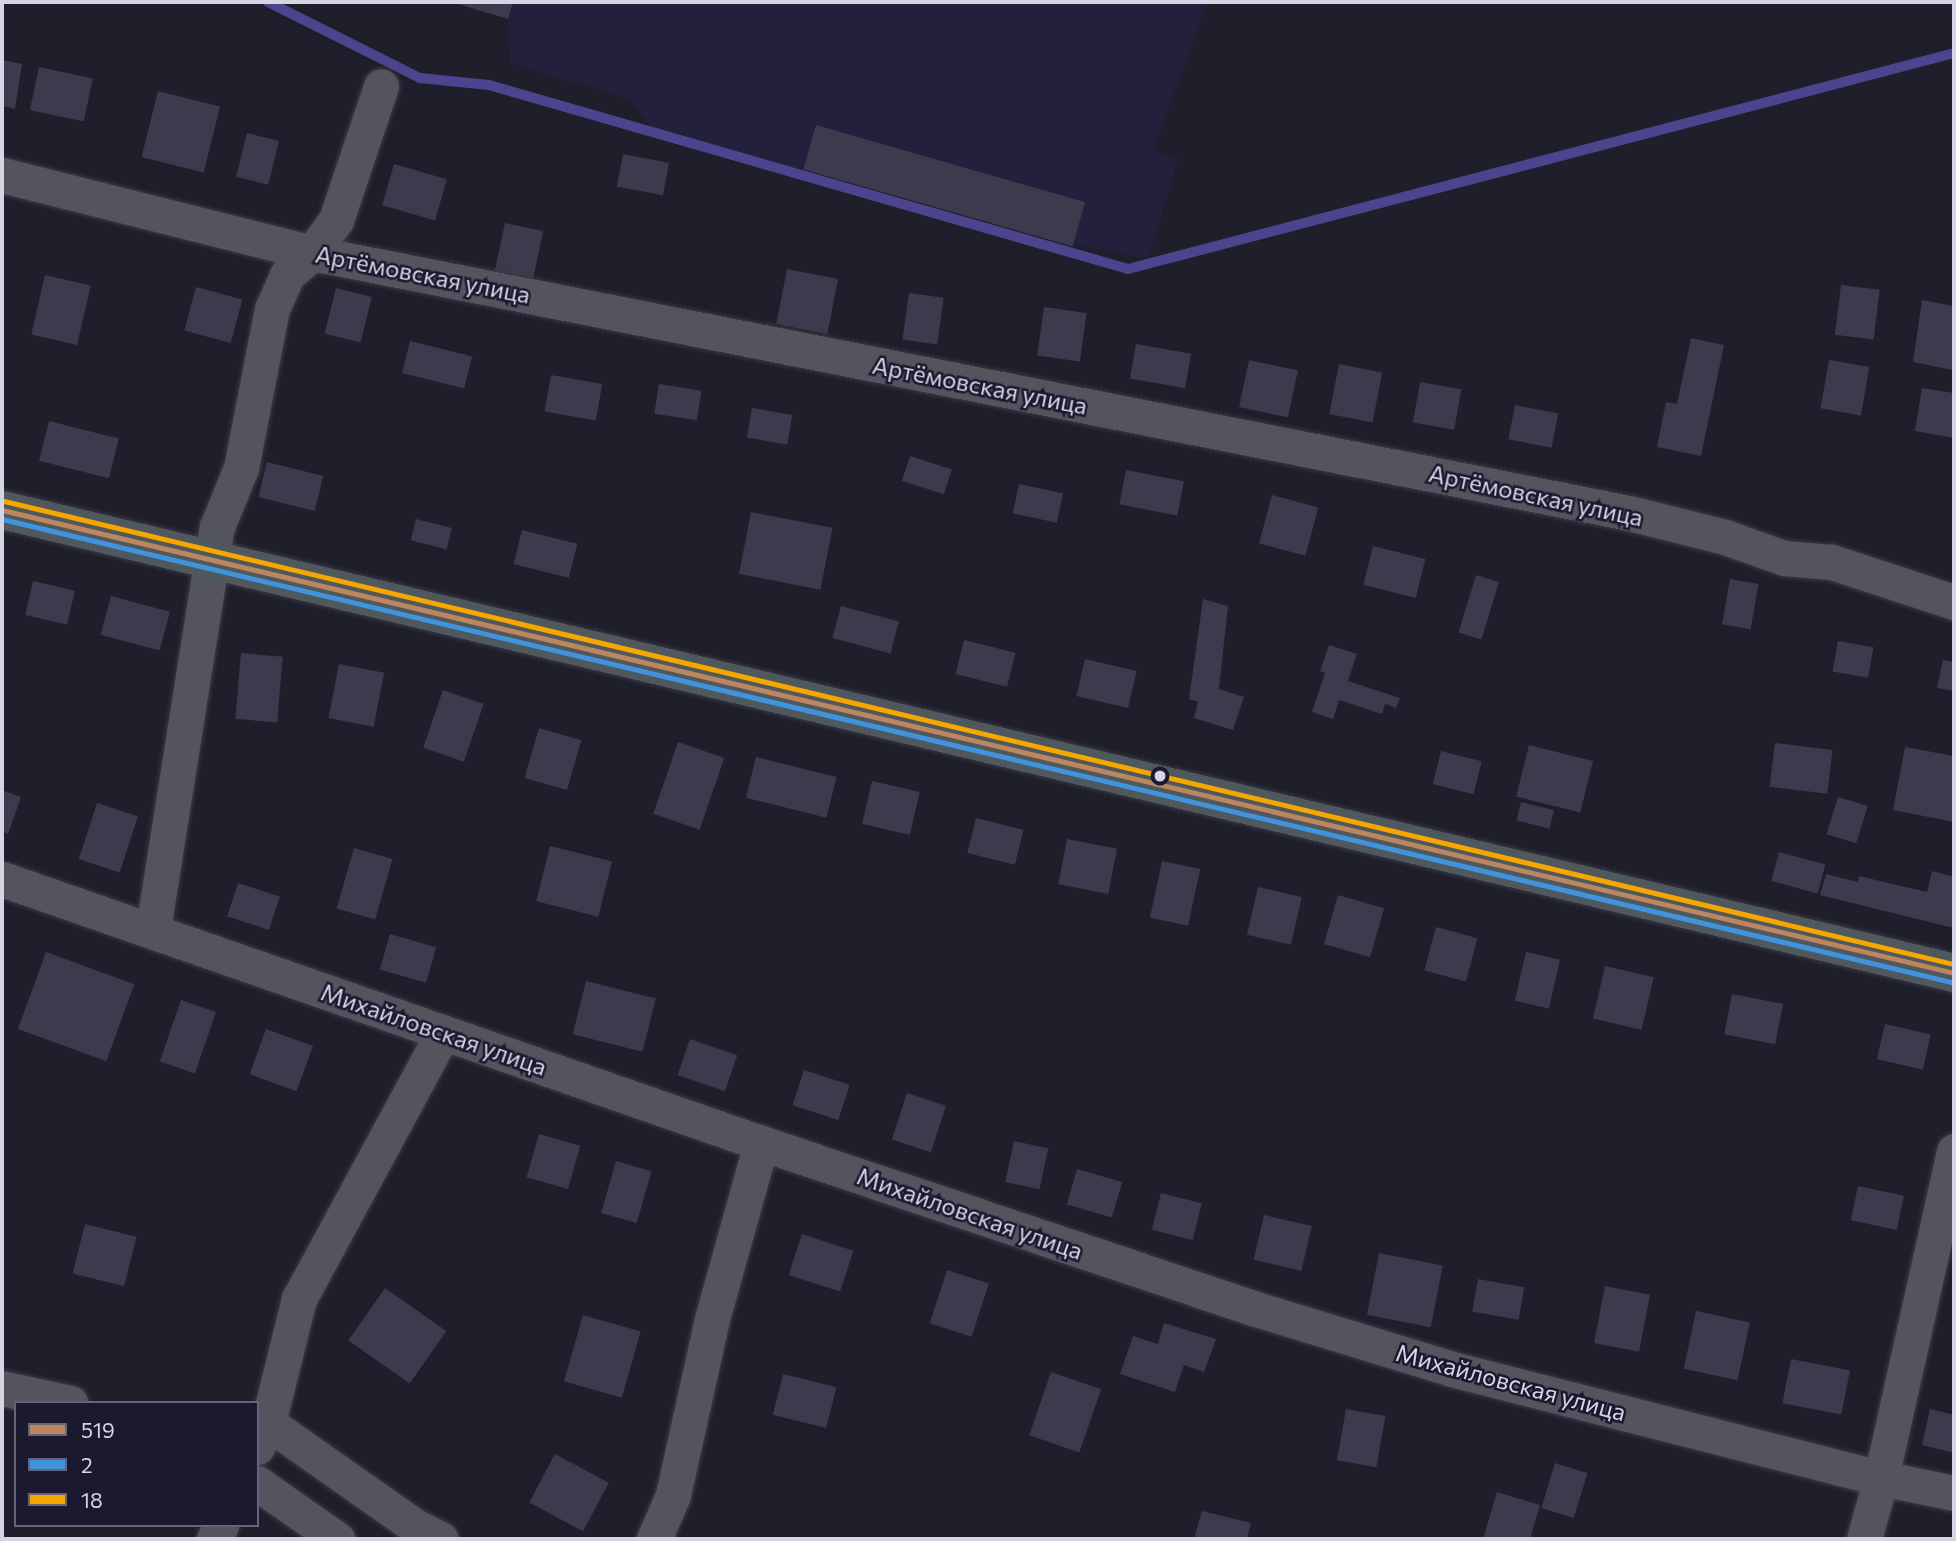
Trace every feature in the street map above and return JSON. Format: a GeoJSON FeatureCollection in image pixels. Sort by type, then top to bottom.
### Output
{"type":"FeatureCollection","features":[{"type":"Feature","properties":{"kind":"main road"},"geometry":{"type":"LineString","coordinates":[[2,510],[1954,973]]}},
{"type":"Feature","properties":{"kind":"street"},"geometry":{"type":"LineString","coordinates":[[153,929],[217,527],[241,468],[272,309],[287,275],[312,253],[337,220],[381,86]]}},
{"type":"Feature","properties":{"kind":"street","name":"Артёмовская улица"},"geometry":{"type":"LineString","coordinates":[[2,175],[312,253],[1629,513],[1724,537],[1784,558],[1832,562],[1954,602]]}},
{"type":"Feature","properties":{"kind":"street","name":"Михайловская улица"},"geometry":{"type":"LineString","coordinates":[[2,879],[153,929],[761,1143],[1256,1309],[1452,1369],[1881,1478],[1954,1493]]}},
{"type":"Feature","properties":{"kind":"street"},"geometry":{"type":"LineString","coordinates":[[441,1539],[262,1435],[299,1299],[443,1033]]}},
{"type":"Feature","properties":{"kind":"street"},"geometry":{"type":"LineString","coordinates":[[654,1539],[673,1495],[712,1319],[761,1143]]}},
{"type":"Feature","properties":{"kind":"street"},"geometry":{"type":"LineString","coordinates":[[1864,1539],[1881,1478],[1954,1151]]}},
{"type":"Feature","properties":{"kind":"street"},"geometry":{"type":"LineString","coordinates":[[2,1388],[61,1401]]}},
{"type":"Feature","properties":{"kind":"street"},"geometry":{"type":"LineString","coordinates":[[259,1484],[337,1539]]}},
{"type":"Feature","properties":{"kind":"shaded area"},"geometry":{"type":"Polygon","coordinates":[[[513,2],[1208,2],[1153,150],[1178,159],[1149,258],[1074,245],[653,129],[628,99],[510,63],[508,19],[513,2]]]}},
{"type":"Feature","properties":{"kind":"building"},"geometry":{"type":"Polygon","coordinates":[[[513,2],[508,19],[458,4],[513,2]]]}},
{"type":"Feature","properties":{"kind":"building"},"geometry":{"type":"Polygon","coordinates":[[[2,60],[22,64],[15,109],[2,106],[2,60]]]}},
{"type":"Feature","properties":{"kind":"building"},"geometry":{"type":"Polygon","coordinates":[[[39,67],[93,78],[84,121],[30,110],[39,67]]]}},
{"type":"Feature","properties":{"kind":"building"},"geometry":{"type":"Polygon","coordinates":[[[158,91],[220,106],[204,172],[142,157],[158,91]]]}},
{"type":"Feature","properties":{"kind":"building"},"geometry":{"type":"Polygon","coordinates":[[[816,125],[1085,202],[1072,246],[803,169],[816,125]]]}},
{"type":"Feature","properties":{"kind":"building"},"geometry":{"type":"Polygon","coordinates":[[[247,133],[279,141],[268,185],[236,177],[247,133]]]}},
{"type":"Feature","properties":{"kind":"building"},"geometry":{"type":"Polygon","coordinates":[[[623,154],[669,163],[663,195],[617,186],[623,154]]]}},
{"type":"Feature","properties":{"kind":"building"},"geometry":{"type":"Polygon","coordinates":[[[394,164],[447,179],[435,220],[382,205],[394,164]]]}},
{"type":"Feature","properties":{"kind":"building"},"geometry":{"type":"Polygon","coordinates":[[[505,223],[543,231],[533,279],[495,271],[505,223]]]}},
{"type":"Feature","properties":{"kind":"building"},"geometry":{"type":"Polygon","coordinates":[[[787,269],[838,279],[827,334],[776,324],[787,269]]]}},
{"type":"Feature","properties":{"kind":"building"},"geometry":{"type":"Polygon","coordinates":[[[45,275],[91,286],[77,345],[31,334],[45,275]]]}},
{"type":"Feature","properties":{"kind":"building"},"geometry":{"type":"Polygon","coordinates":[[[1841,285],[1880,290],[1874,339],[1835,335],[1841,285]]]}},
{"type":"Feature","properties":{"kind":"building"},"geometry":{"type":"Polygon","coordinates":[[[196,287],[242,299],[231,343],[184,330],[196,287]]]}},
{"type":"Feature","properties":{"kind":"building"},"geometry":{"type":"Polygon","coordinates":[[[336,288],[372,297],[361,343],[325,334],[336,288]]]}},
{"type":"Feature","properties":{"kind":"building"},"geometry":{"type":"Polygon","coordinates":[[[909,293],[944,298],[937,344],[902,340],[909,293]]]}},
{"type":"Feature","properties":{"kind":"building"},"geometry":{"type":"Polygon","coordinates":[[[1922,300],[1954,306],[1952,370],[1913,362],[1922,300]]]}},
{"type":"Feature","properties":{"kind":"building"},"geometry":{"type":"Polygon","coordinates":[[[1044,307],[1087,313],[1080,362],[1037,356],[1044,307]]]}},
{"type":"Feature","properties":{"kind":"building"},"geometry":{"type":"Polygon","coordinates":[[[1691,338],[1724,345],[1701,456],[1657,447],[1666,402],[1677,404],[1691,338]]]}},
{"type":"Feature","properties":{"kind":"building"},"geometry":{"type":"Polygon","coordinates":[[[410,341],[472,356],[464,389],[402,373],[410,341]]]}},
{"type":"Feature","properties":{"kind":"building"},"geometry":{"type":"Polygon","coordinates":[[[1136,344],[1191,354],[1185,388],[1130,378],[1136,344]]]}},
{"type":"Feature","properties":{"kind":"building"},"geometry":{"type":"Polygon","coordinates":[[[1249,360],[1298,370],[1288,417],[1239,407],[1249,360]]]}},
{"type":"Feature","properties":{"kind":"building"},"geometry":{"type":"Polygon","coordinates":[[[1829,360],[1869,367],[1861,415],[1820,408],[1829,360]]]}},
{"type":"Feature","properties":{"kind":"building"},"geometry":{"type":"Polygon","coordinates":[[[1339,364],[1382,372],[1372,422],[1329,414],[1339,364]]]}},
{"type":"Feature","properties":{"kind":"building"},"geometry":{"type":"Polygon","coordinates":[[[551,375],[602,384],[596,420],[545,411],[551,375]]]}},
{"type":"Feature","properties":{"kind":"building"},"geometry":{"type":"Polygon","coordinates":[[[1420,382],[1461,389],[1454,430],[1413,422],[1420,382]]]}},
{"type":"Feature","properties":{"kind":"building"},"geometry":{"type":"Polygon","coordinates":[[[659,384],[701,391],[697,420],[654,414],[659,384]]]}},
{"type":"Feature","properties":{"kind":"building"},"geometry":{"type":"Polygon","coordinates":[[[1922,388],[1954,393],[1954,438],[1915,431],[1922,388]]]}},
{"type":"Feature","properties":{"kind":"building"},"geometry":{"type":"Polygon","coordinates":[[[1515,405],[1558,413],[1552,448],[1508,439],[1515,405]]]}},
{"type":"Feature","properties":{"kind":"building"},"geometry":{"type":"Polygon","coordinates":[[[752,408],[792,415],[787,445],[747,438],[752,408]]]}},
{"type":"Feature","properties":{"kind":"building"},"geometry":{"type":"Polygon","coordinates":[[[49,421],[119,438],[109,478],[39,461],[49,421]]]}},
{"type":"Feature","properties":{"kind":"building"},"geometry":{"type":"Polygon","coordinates":[[[910,456],[952,470],[944,494],[902,481],[910,456]]]}},
{"type":"Feature","properties":{"kind":"building"},"geometry":{"type":"Polygon","coordinates":[[[267,462],[323,476],[315,511],[258,497],[267,462]]]}},
{"type":"Feature","properties":{"kind":"building"},"geometry":{"type":"Polygon","coordinates":[[[1126,470],[1184,481],[1177,516],[1119,504],[1126,470]]]}},
{"type":"Feature","properties":{"kind":"building"},"geometry":{"type":"Polygon","coordinates":[[[1019,484],[1063,493],[1057,523],[1013,513],[1019,484]]]}},
{"type":"Feature","properties":{"kind":"building"},"geometry":{"type":"Polygon","coordinates":[[[1272,495],[1318,507],[1305,556],[1259,543],[1272,495]]]}},
{"type":"Feature","properties":{"kind":"building"},"geometry":{"type":"Polygon","coordinates":[[[751,512],[832,528],[820,590],[739,574],[751,512]]]}},
{"type":"Feature","properties":{"kind":"building"},"geometry":{"type":"Polygon","coordinates":[[[416,519],[452,528],[447,549],[411,540],[416,519]]]}},
{"type":"Feature","properties":{"kind":"building"},"geometry":{"type":"Polygon","coordinates":[[[522,530],[577,544],[569,578],[514,564],[522,530]]]}},
{"type":"Feature","properties":{"kind":"building"},"geometry":{"type":"Polygon","coordinates":[[[1373,546],[1425,559],[1416,598],[1363,585],[1373,546]]]}},
{"type":"Feature","properties":{"kind":"building"},"geometry":{"type":"Polygon","coordinates":[[[1476,575],[1499,582],[1481,639],[1458,632],[1476,575]]]}},
{"type":"Feature","properties":{"kind":"building"},"geometry":{"type":"Polygon","coordinates":[[[1730,579],[1759,584],[1751,629],[1722,624],[1730,579]]]}},
{"type":"Feature","properties":{"kind":"building"},"geometry":{"type":"Polygon","coordinates":[[[33,581],[75,591],[67,625],[25,615],[33,581]]]}},
{"type":"Feature","properties":{"kind":"building"},"geometry":{"type":"Polygon","coordinates":[[[111,596],[170,612],[160,650],[101,635],[111,596]]]}},
{"type":"Feature","properties":{"kind":"building"},"geometry":{"type":"Polygon","coordinates":[[[1203,599],[1228,606],[1219,689],[1244,697],[1233,730],[1194,718],[1198,702],[1189,699],[1203,599]]]}},
{"type":"Feature","properties":{"kind":"building"},"geometry":{"type":"Polygon","coordinates":[[[841,606],[899,622],[890,653],[832,638],[841,606]]]}},
{"type":"Feature","properties":{"kind":"building"},"geometry":{"type":"Polygon","coordinates":[[[964,640],[1015,653],[1007,687],[956,674],[964,640]]]}},
{"type":"Feature","properties":{"kind":"building"},"geometry":{"type":"Polygon","coordinates":[[[1838,641],[1873,647],[1868,678],[1833,672],[1838,641]]]}},
{"type":"Feature","properties":{"kind":"building"},"geometry":{"type":"Polygon","coordinates":[[[1329,645],[1357,654],[1348,681],[1400,698],[1396,708],[1385,704],[1382,714],[1339,700],[1333,719],[1312,712],[1325,673],[1320,671],[1329,645]]]}},
{"type":"Feature","properties":{"kind":"building"},"geometry":{"type":"Polygon","coordinates":[[[241,653],[283,657],[277,722],[235,719],[241,653]]]}},
{"type":"Feature","properties":{"kind":"building"},"geometry":{"type":"Polygon","coordinates":[[[1085,659],[1137,671],[1128,708],[1076,696],[1085,659]]]}},
{"type":"Feature","properties":{"kind":"building"},"geometry":{"type":"Polygon","coordinates":[[[1943,660],[1954,662],[1954,691],[1937,688],[1943,660]]]}},
{"type":"Feature","properties":{"kind":"building"},"geometry":{"type":"Polygon","coordinates":[[[339,664],[384,673],[374,727],[329,718],[339,664]]]}},
{"type":"Feature","properties":{"kind":"building"},"geometry":{"type":"Polygon","coordinates":[[[443,690],[484,704],[464,762],[423,748],[443,690]]]}},
{"type":"Feature","properties":{"kind":"building"},"geometry":{"type":"Polygon","coordinates":[[[539,728],[581,740],[567,790],[525,778],[539,728]]]}},
{"type":"Feature","properties":{"kind":"building"},"geometry":{"type":"Polygon","coordinates":[[[678,742],[724,758],[700,830],[653,814],[678,742]]]}},
{"type":"Feature","properties":{"kind":"building"},"geometry":{"type":"Polygon","coordinates":[[[1775,743],[1833,750],[1827,794],[1770,787],[1775,743]]]}},
{"type":"Feature","properties":{"kind":"building"},"geometry":{"type":"Polygon","coordinates":[[[1529,745],[1593,761],[1580,812],[1516,796],[1529,745]]]}},
{"type":"Feature","properties":{"kind":"building"},"geometry":{"type":"Polygon","coordinates":[[[1905,747],[1954,756],[1954,822],[1893,810],[1905,747]]]}},
{"type":"Feature","properties":{"kind":"building"},"geometry":{"type":"Polygon","coordinates":[[[1441,751],[1482,761],[1474,794],[1433,784],[1441,751]]]}},
{"type":"Feature","properties":{"kind":"building"},"geometry":{"type":"Polygon","coordinates":[[[756,757],[837,777],[826,818],[746,798],[756,757]]]}},
{"type":"Feature","properties":{"kind":"building"},"geometry":{"type":"Polygon","coordinates":[[[872,781],[920,792],[910,835],[862,824],[872,781]]]}},
{"type":"Feature","properties":{"kind":"building"},"geometry":{"type":"Polygon","coordinates":[[[2,790],[21,797],[8,834],[2,831],[2,790]]]}},
{"type":"Feature","properties":{"kind":"building"},"geometry":{"type":"Polygon","coordinates":[[[1838,797],[1868,806],[1856,843],[1827,834],[1838,797]]]}},
{"type":"Feature","properties":{"kind":"building"},"geometry":{"type":"Polygon","coordinates":[[[1521,802],[1554,810],[1549,829],[1516,820],[1521,802]]]}},
{"type":"Feature","properties":{"kind":"building"},"geometry":{"type":"Polygon","coordinates":[[[97,803],[138,816],[120,872],[79,859],[97,803]]]}},
{"type":"Feature","properties":{"kind":"building"},"geometry":{"type":"Polygon","coordinates":[[[976,818],[1024,830],[1015,865],[967,853],[976,818]]]}},
{"type":"Feature","properties":{"kind":"building"},"geometry":{"type":"Polygon","coordinates":[[[1067,839],[1117,849],[1108,894],[1058,884],[1067,839]]]}},
{"type":"Feature","properties":{"kind":"building"},"geometry":{"type":"Polygon","coordinates":[[[550,846],[612,861],[598,917],[536,901],[550,846]]]}},
{"type":"Feature","properties":{"kind":"building"},"geometry":{"type":"Polygon","coordinates":[[[354,848],[392,859],[375,920],[337,909],[354,848]]]}},
{"type":"Feature","properties":{"kind":"building"},"geometry":{"type":"Polygon","coordinates":[[[1779,852],[1825,864],[1818,893],[1771,881],[1779,852]]]}},
{"type":"Feature","properties":{"kind":"building"},"geometry":{"type":"Polygon","coordinates":[[[1162,861],[1200,869],[1188,926],[1150,918],[1162,861]]]}},
{"type":"Feature","properties":{"kind":"building"},"geometry":{"type":"Polygon","coordinates":[[[1932,871],[1954,877],[1954,928],[1820,895],[1826,874],[1858,882],[1859,876],[1927,892],[1932,871]]]}},
{"type":"Feature","properties":{"kind":"building"},"geometry":{"type":"Polygon","coordinates":[[[238,883],[280,897],[269,930],[227,916],[238,883]]]}},
{"type":"Feature","properties":{"kind":"building"},"geometry":{"type":"Polygon","coordinates":[[[1258,887],[1302,897],[1291,945],[1247,935],[1258,887]]]}},
{"type":"Feature","properties":{"kind":"building"},"geometry":{"type":"Polygon","coordinates":[[[1338,895],[1384,908],[1370,957],[1324,944],[1338,895]]]}},
{"type":"Feature","properties":{"kind":"building"},"geometry":{"type":"Polygon","coordinates":[[[1436,927],[1478,938],[1466,982],[1424,970],[1436,927]]]}},
{"type":"Feature","properties":{"kind":"building"},"geometry":{"type":"Polygon","coordinates":[[[390,934],[436,947],[426,983],[380,970],[390,934]]]}},
{"type":"Feature","properties":{"kind":"building"},"geometry":{"type":"Polygon","coordinates":[[[46,952],[134,984],[106,1061],[18,1029],[46,952]]]}},
{"type":"Feature","properties":{"kind":"building"},"geometry":{"type":"Polygon","coordinates":[[[1526,952],[1560,960],[1549,1009],[1515,1001],[1526,952]]]}},
{"type":"Feature","properties":{"kind":"building"},"geometry":{"type":"Polygon","coordinates":[[[1605,966],[1654,977],[1642,1030],[1593,1019],[1605,966]]]}},
{"type":"Feature","properties":{"kind":"building"},"geometry":{"type":"Polygon","coordinates":[[[586,981],[656,998],[643,1052],[573,1034],[586,981]]]}},
{"type":"Feature","properties":{"kind":"building"},"geometry":{"type":"Polygon","coordinates":[[[1732,994],[1783,1004],[1775,1044],[1724,1034],[1732,994]]]}},
{"type":"Feature","properties":{"kind":"building"},"geometry":{"type":"Polygon","coordinates":[[[181,1000],[216,1012],[195,1074],[160,1061],[181,1000]]]}},
{"type":"Feature","properties":{"kind":"building"},"geometry":{"type":"Polygon","coordinates":[[[1885,1024],[1931,1035],[1923,1070],[1877,1059],[1885,1024]]]}},
{"type":"Feature","properties":{"kind":"building"},"geometry":{"type":"Polygon","coordinates":[[[266,1029],[313,1046],[297,1091],[250,1074],[266,1029]]]}},
{"type":"Feature","properties":{"kind":"building"},"geometry":{"type":"Polygon","coordinates":[[[690,1039],[737,1055],[725,1091],[678,1075],[690,1039]]]}},
{"type":"Feature","properties":{"kind":"building"},"geometry":{"type":"Polygon","coordinates":[[[804,1070],[850,1085],[838,1120],[793,1105],[804,1070]]]}},
{"type":"Feature","properties":{"kind":"building"},"geometry":{"type":"Polygon","coordinates":[[[907,1093],[946,1106],[931,1152],[892,1140],[907,1093]]]}},
{"type":"Feature","properties":{"kind":"building"},"geometry":{"type":"Polygon","coordinates":[[[539,1134],[580,1146],[568,1189],[527,1177],[539,1134]]]}},
{"type":"Feature","properties":{"kind":"building"},"geometry":{"type":"Polygon","coordinates":[[[1014,1141],[1048,1148],[1040,1189],[1005,1182],[1014,1141]]]}},
{"type":"Feature","properties":{"kind":"building"},"geometry":{"type":"Polygon","coordinates":[[[616,1161],[652,1171],[637,1223],[601,1213],[616,1161]]]}},
{"type":"Feature","properties":{"kind":"building"},"geometry":{"type":"Polygon","coordinates":[[[1077,1169],[1122,1182],[1112,1218],[1067,1205],[1077,1169]]]}},
{"type":"Feature","properties":{"kind":"building"},"geometry":{"type":"Polygon","coordinates":[[[1858,1186],[1904,1196],[1897,1230],[1851,1220],[1858,1186]]]}},
{"type":"Feature","properties":{"kind":"building"},"geometry":{"type":"Polygon","coordinates":[[[1161,1193],[1202,1203],[1193,1240],[1152,1230],[1161,1193]]]}},
{"type":"Feature","properties":{"kind":"building"},"geometry":{"type":"Polygon","coordinates":[[[1264,1215],[1312,1226],[1301,1271],[1254,1260],[1264,1215]]]}},
{"type":"Feature","properties":{"kind":"building"},"geometry":{"type":"Polygon","coordinates":[[[85,1224],[136,1237],[124,1286],[73,1273],[85,1224]]]}},
{"type":"Feature","properties":{"kind":"building"},"geometry":{"type":"Polygon","coordinates":[[[802,1234],[853,1251],[840,1292],[789,1275],[802,1234]]]}},
{"type":"Feature","properties":{"kind":"building"},"geometry":{"type":"Polygon","coordinates":[[[1379,1253],[1443,1265],[1431,1327],[1367,1315],[1379,1253]]]}},
{"type":"Feature","properties":{"kind":"building"},"geometry":{"type":"Polygon","coordinates":[[[947,1270],[989,1284],[972,1337],[930,1323],[947,1270]]]}},
{"type":"Feature","properties":{"kind":"building"},"geometry":{"type":"Polygon","coordinates":[[[1478,1279],[1524,1287],[1519,1320],[1472,1311],[1478,1279]]]}},
{"type":"Feature","properties":{"kind":"building"},"geometry":{"type":"Polygon","coordinates":[[[1605,1286],[1650,1295],[1639,1352],[1594,1343],[1605,1286]]]}},
{"type":"Feature","properties":{"kind":"building"},"geometry":{"type":"Polygon","coordinates":[[[385,1288],[446,1331],[410,1383],[348,1340],[385,1288]]]}},
{"type":"Feature","properties":{"kind":"building"},"geometry":{"type":"Polygon","coordinates":[[[1696,1311],[1750,1322],[1738,1380],[1684,1369],[1696,1311]]]}},
{"type":"Feature","properties":{"kind":"building"},"geometry":{"type":"Polygon","coordinates":[[[583,1315],[641,1332],[622,1398],[564,1381],[583,1315]]]}},
{"type":"Feature","properties":{"kind":"building"},"geometry":{"type":"Polygon","coordinates":[[[1164,1323],[1216,1339],[1204,1372],[1184,1365],[1175,1392],[1120,1374],[1133,1336],[1158,1344],[1164,1323]]]}},
{"type":"Feature","properties":{"kind":"building"},"geometry":{"type":"Polygon","coordinates":[[[1791,1359],[1850,1370],[1841,1415],[1782,1403],[1791,1359]]]}},
{"type":"Feature","properties":{"kind":"building"},"geometry":{"type":"Polygon","coordinates":[[[1051,1372],[1101,1389],[1079,1453],[1029,1435],[1051,1372]]]}},
{"type":"Feature","properties":{"kind":"building"},"geometry":{"type":"Polygon","coordinates":[[[783,1374],[836,1387],[826,1428],[773,1415],[783,1374]]]}},
{"type":"Feature","properties":{"kind":"building"},"geometry":{"type":"Polygon","coordinates":[[[1346,1409],[1385,1416],[1376,1467],[1337,1460],[1346,1409]]]}},
{"type":"Feature","properties":{"kind":"building"},"geometry":{"type":"Polygon","coordinates":[[[1930,1409],[1954,1415],[1954,1453],[1922,1445],[1930,1409]]]}},
{"type":"Feature","properties":{"kind":"building"},"geometry":{"type":"Polygon","coordinates":[[[555,1454],[609,1483],[583,1531],[529,1503],[555,1454]]]}},
{"type":"Feature","properties":{"kind":"building"},"geometry":{"type":"Polygon","coordinates":[[[1555,1463],[1588,1473],[1574,1518],[1541,1508],[1555,1463]]]}},
{"type":"Feature","properties":{"kind":"building"},"geometry":{"type":"Polygon","coordinates":[[[1497,1492],[1540,1505],[1530,1539],[1483,1539],[1497,1492]]]}},
{"type":"Feature","properties":{"kind":"building"},"geometry":{"type":"Polygon","coordinates":[[[1202,1511],[1251,1523],[1247,1539],[1194,1539],[1202,1511]]]}},
{"type":"Feature","properties":{"kind":"waterway"},"geometry":{"type":"LineString","coordinates":[[268,2],[420,78],[489,85],[1128,269],[1954,53]]}},
{"type":"Feature","properties":{"kind":"transit line","name":"18"},"geometry":{"type":"LineString","coordinates":[[4,501],[1954,964]]}},
{"type":"Feature","properties":{"kind":"transit line","name":"519"},"geometry":{"type":"LineString","coordinates":[[2,510],[1954,973]]}},
{"type":"Feature","properties":{"kind":"transit line","name":"2"},"geometry":{"type":"LineString","coordinates":[[2,519],[1952,982]]}}]}
